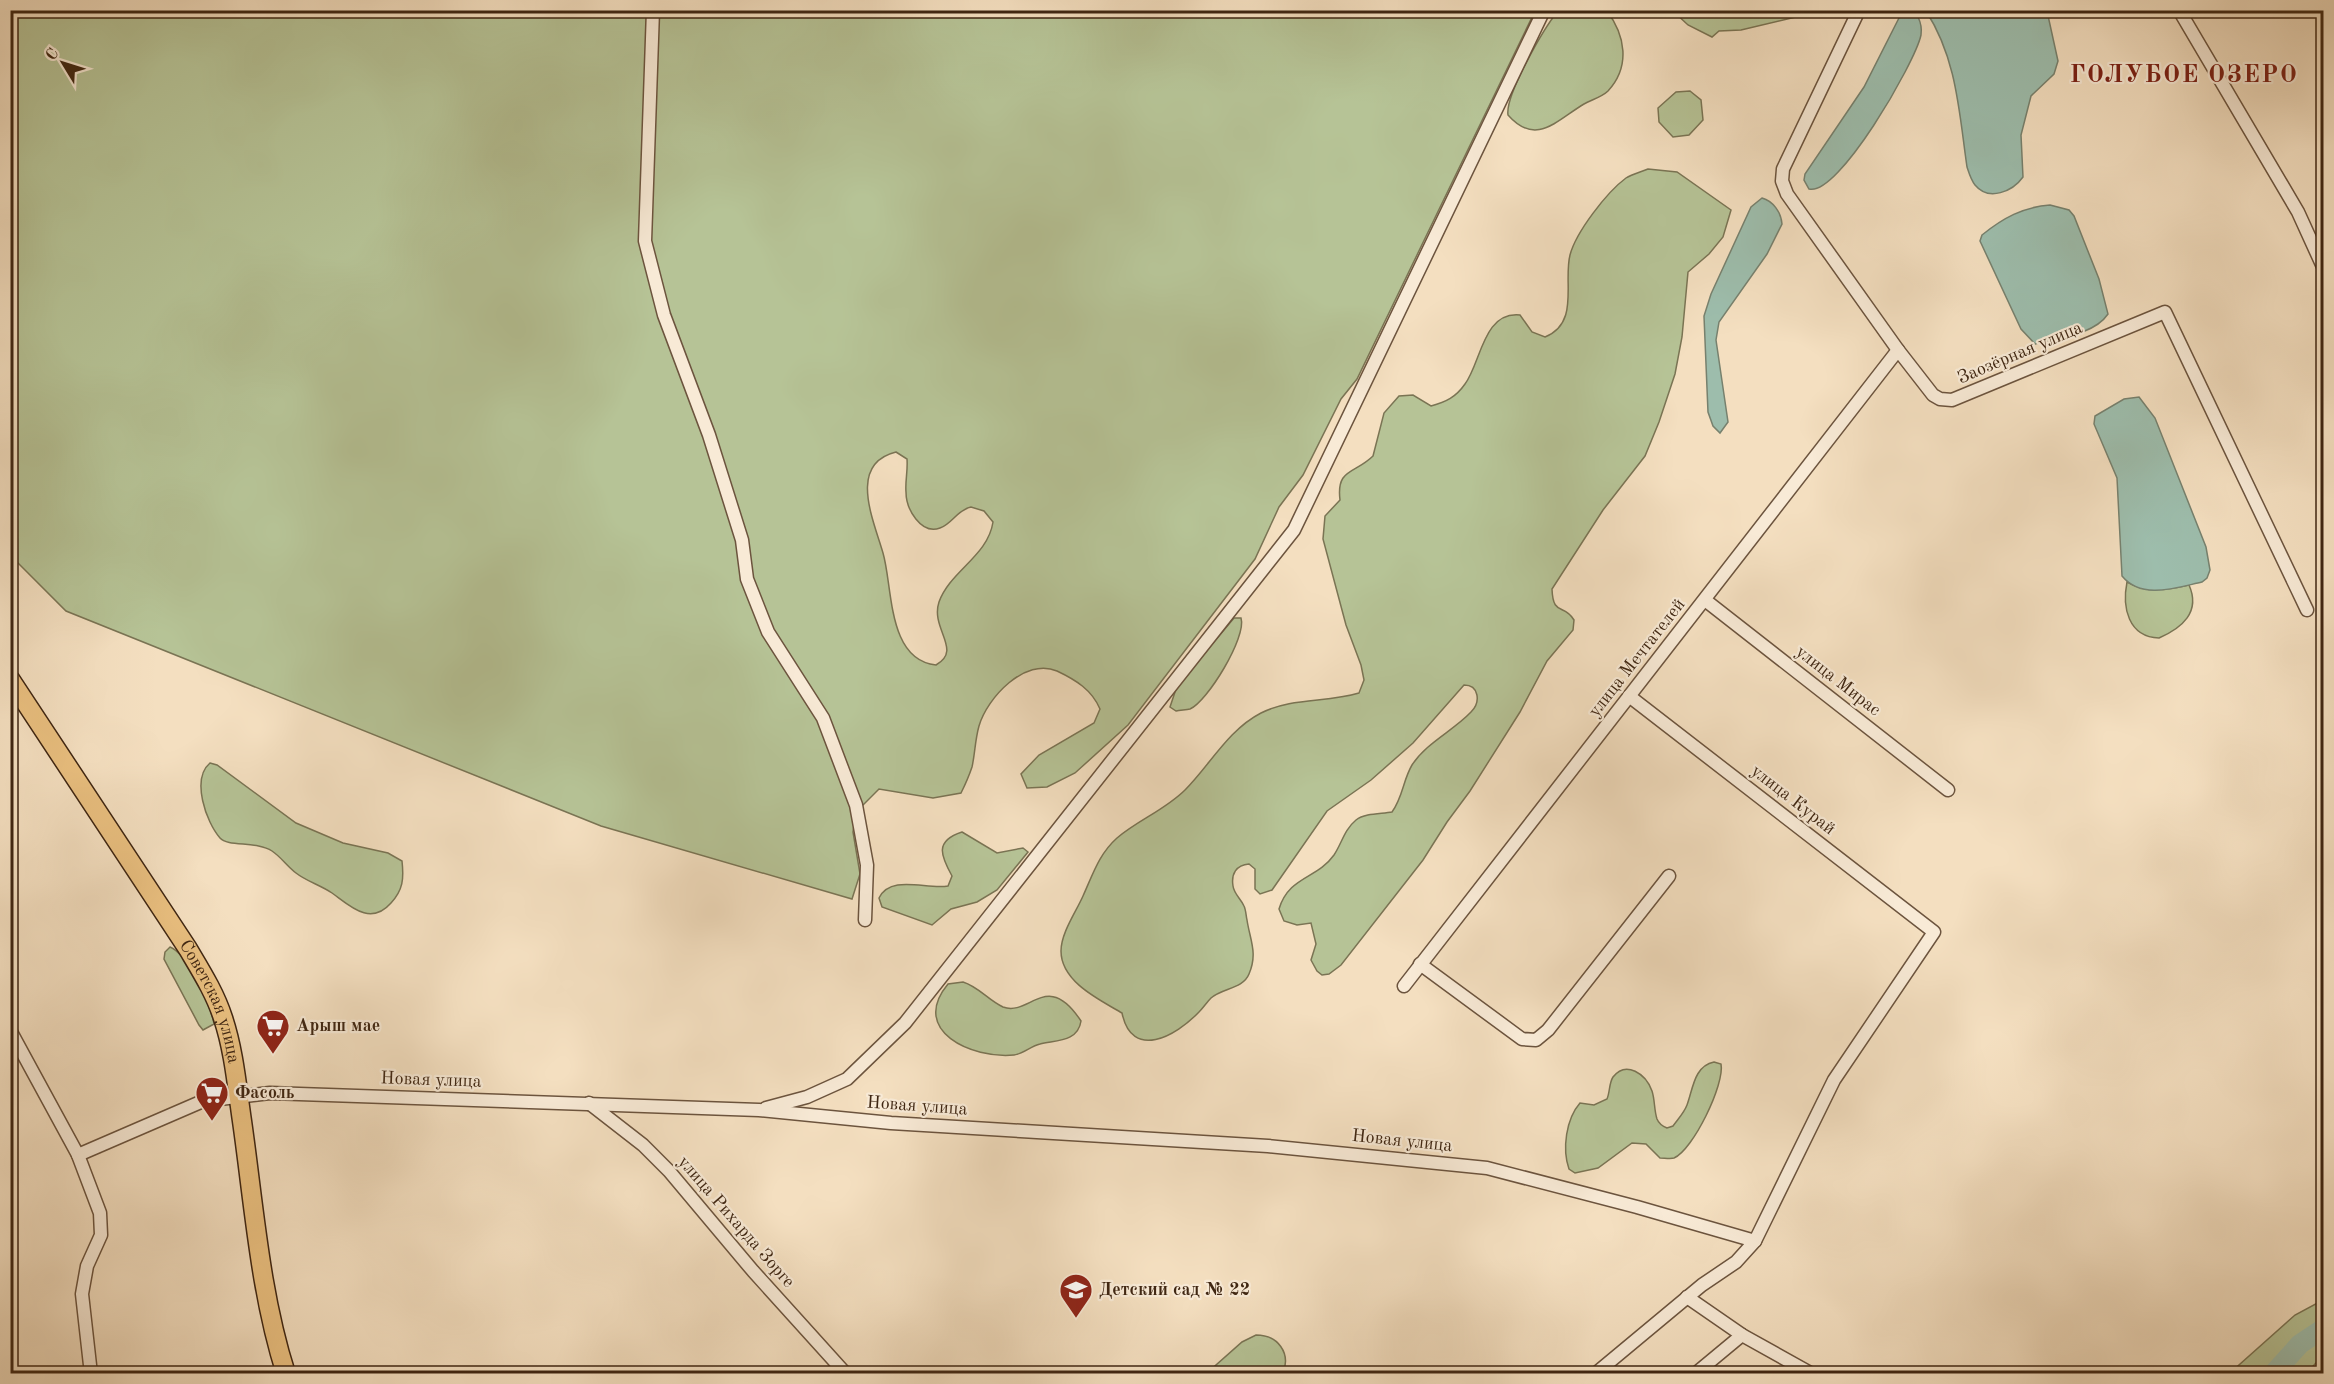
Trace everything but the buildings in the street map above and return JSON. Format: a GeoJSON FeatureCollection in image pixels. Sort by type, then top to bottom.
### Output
{"type":"FeatureCollection","features":[{"type":"Feature","properties":{"kind":"main road","name":"Советская улица"},"geometry":{"type":"LineString","coordinates":[[10,680],[188,949],[212,991],[224,1018],[239,1098],[263,1265],[278,1348],[286,1374]]}},
{"type":"Feature","properties":{"kind":"street"},"geometry":{"type":"LineString","coordinates":[[653,10],[645,241],[664,315],[710,435],[742,540],[747,579],[768,632],[823,718],[856,805],[867,865],[865,920]]}},
{"type":"Feature","properties":{"kind":"street"},"geometry":{"type":"LineString","coordinates":[[759,1110],[807,1097],[847,1079],[905,1023],[1294,530],[1544,10]]}},
{"type":"Feature","properties":{"kind":"street","name":"Заозёрная улица"},"geometry":{"type":"LineString","coordinates":[[1859,10],[1783,169],[1782,181],[1786,194],[1898,351],[1933,395],[1940,399],[1952,400],[2165,312],[2307,610]]}},
{"type":"Feature","properties":{"kind":"street"},"geometry":{"type":"LineString","coordinates":[[2179,10],[2298,212],[2324,268]]}},
{"type":"Feature","properties":{"kind":"street","name":"улица Мечтателей"},"geometry":{"type":"LineString","coordinates":[[1404,986],[1898,351]]}},
{"type":"Feature","properties":{"kind":"street","name":"улица Мирас"},"geometry":{"type":"LineString","coordinates":[[1705,600],[1948,790]]}},
{"type":"Feature","properties":{"kind":"street","name":"улица Курай"},"geometry":{"type":"LineString","coordinates":[[1629,696],[1934,932],[1834,1080],[1755,1241]]}},
{"type":"Feature","properties":{"kind":"street"},"geometry":{"type":"LineString","coordinates":[[1420,964],[1522,1039],[1536,1040],[1548,1030],[1669,876]]}},
{"type":"Feature","properties":{"kind":"street"},"geometry":{"type":"LineString","coordinates":[[10,1030],[78,1155],[100,1213],[102,1235],[87,1266],[81,1294],[91,1374]]}},
{"type":"Feature","properties":{"kind":"street","name":"Новая улица"},"geometry":{"type":"LineString","coordinates":[[78,1155],[203,1101],[270,1093],[759,1110],[891,1124],[1268,1146],[1487,1168],[1755,1241]]}},
{"type":"Feature","properties":{"kind":"street","name":"улица Рихарда Зорге"},"geometry":{"type":"LineString","coordinates":[[589,1103],[643,1145],[669,1171],[753,1271],[846,1374]]}},
{"type":"Feature","properties":{"kind":"street"},"geometry":{"type":"LineString","coordinates":[[1595,1374],[1687,1297],[1736,1262],[1755,1241]]}},
{"type":"Feature","properties":{"kind":"street"},"geometry":{"type":"LineString","coordinates":[[1687,1297],[1742,1335],[1812,1374]]}},
{"type":"Feature","properties":{"kind":"street"},"geometry":{"type":"LineString","coordinates":[[1695,1374],[1742,1335]]}},
{"type":"Feature","properties":{"kind":"shaded area"},"geometry":{"type":"Polygon","coordinates":[[[10,11],[1535,11],[1357,379],[1341,399],[1303,475],[1279,507],[1255,559],[1128,725],[1075,773],[1047,787],[1027,788],[1021,774],[1039,755],[1094,723],[1100,709],[1093,696],[1083,686],[1057,671],[1045,668],[1020,675],[999,693],[983,715],[972,767],[961,793],[933,798],[879,789],[856,812],[853,832],[860,874],[852,899],[601,826],[66,611],[11,556],[10,11]],[[896,452],[881,458],[872,468],[868,481],[870,510],[883,553],[891,602],[900,636],[908,650],[920,660],[936,665],[944,659],[947,653],[937,612],[939,602],[951,581],[984,544],[993,522],[984,511],[971,507],[940,528],[927,528],[921,524],[912,513],[907,499],[907,459],[896,452]]]}},
{"type":"Feature","properties":{"kind":"shaded area"},"geometry":{"type":"Polygon","coordinates":[[[1558,11],[1607,11],[1618,30],[1623,61],[1615,81],[1603,95],[1555,123],[1537,130],[1528,129],[1508,115],[1509,105],[1527,62],[1558,11]]]}},
{"type":"Feature","properties":{"kind":"shaded area"},"geometry":{"type":"Polygon","coordinates":[[[1673,11],[1821,11],[1741,30],[1719,31],[1712,37],[1688,25],[1673,11]]]}},
{"type":"Feature","properties":{"kind":"shaded area"},"geometry":{"type":"Polygon","coordinates":[[[1907,11],[1918,17],[1921,23],[1921,35],[1916,50],[1891,98],[1874,126],[1838,172],[1822,186],[1809,189],[1804,180],[1805,174],[1864,87],[1901,14],[1907,11]]]}},
{"type":"Feature","properties":{"kind":"shaded area"},"geometry":{"type":"Polygon","coordinates":[[[1926,11],[2047,11],[2058,61],[2054,74],[2031,96],[2021,135],[2023,177],[2007,190],[1994,194],[1987,193],[1975,185],[1971,179],[1950,67],[1936,29],[1926,11]]]}},
{"type":"Feature","properties":{"kind":"shaded area"},"geometry":{"type":"Polygon","coordinates":[[[1690,91],[1701,100],[1703,120],[1689,135],[1673,137],[1659,122],[1658,108],[1676,92],[1690,91]]]}},
{"type":"Feature","properties":{"kind":"shaded area"},"geometry":{"type":"Polygon","coordinates":[[[1648,169],[1677,172],[1731,210],[1723,237],[1709,254],[1688,272],[1682,337],[1675,374],[1645,456],[1603,510],[1552,589],[1554,603],[1574,620],[1573,630],[1547,661],[1520,712],[1423,860],[1341,965],[1329,974],[1322,975],[1317,971],[1311,960],[1316,944],[1311,923],[1297,925],[1284,921],[1279,909],[1284,898],[1296,884],[1327,863],[1356,820],[1368,815],[1392,812],[1409,771],[1418,757],[1474,708],[1477,695],[1469,686],[1464,685],[1413,743],[1371,780],[1327,811],[1272,890],[1260,894],[1255,889],[1255,869],[1249,864],[1238,868],[1234,874],[1233,886],[1245,908],[1253,947],[1252,966],[1246,979],[1237,986],[1211,998],[1189,1021],[1167,1036],[1145,1040],[1135,1036],[1127,1028],[1122,1013],[1083,989],[1067,972],[1063,962],[1061,951],[1063,937],[1101,858],[1117,838],[1185,790],[1229,738],[1249,720],[1273,708],[1297,702],[1359,693],[1364,680],[1361,665],[1346,625],[1323,539],[1325,516],[1340,500],[1341,482],[1348,473],[1373,456],[1384,413],[1399,396],[1413,395],[1431,406],[1446,401],[1458,392],[1465,384],[1485,340],[1498,321],[1508,316],[1520,315],[1532,332],[1545,337],[1556,331],[1563,322],[1566,312],[1568,266],[1573,246],[1579,235],[1593,213],[1618,184],[1648,169]]]}},
{"type":"Feature","properties":{"kind":"shaded area"},"geometry":{"type":"Polygon","coordinates":[[[1762,198],[1776,208],[1782,224],[1767,254],[1719,322],[1716,340],[1728,422],[1720,433],[1713,426],[1708,412],[1704,316],[1711,294],[1751,207],[1762,198]]]}},
{"type":"Feature","properties":{"kind":"shaded area"},"geometry":{"type":"Polygon","coordinates":[[[2050,205],[2069,210],[2074,216],[2099,279],[2108,314],[2094,327],[2085,331],[2035,344],[2021,329],[1980,241],[1982,235],[2014,214],[2050,205]]]}},
{"type":"Feature","properties":{"kind":"shaded area"},"geometry":{"type":"Polygon","coordinates":[[[2139,397],[2155,418],[2206,547],[2210,570],[2207,578],[2202,582],[2170,589],[2149,590],[2139,588],[2122,576],[2117,478],[2094,424],[2095,416],[2124,399],[2139,397]]]}},
{"type":"Feature","properties":{"kind":"shaded area"},"geometry":{"type":"Polygon","coordinates":[[[2127,582],[2150,590],[2189,585],[2193,603],[2191,611],[2182,624],[2159,638],[2140,632],[2134,626],[2127,610],[2127,582]]]}},
{"type":"Feature","properties":{"kind":"shaded area"},"geometry":{"type":"Polygon","coordinates":[[[1234,618],[1241,618],[1238,639],[1215,682],[1190,709],[1176,711],[1170,707],[1177,686],[1234,618]]]}},
{"type":"Feature","properties":{"kind":"shaded area"},"geometry":{"type":"Polygon","coordinates":[[[210,763],[217,765],[296,823],[343,843],[388,853],[402,861],[402,884],[395,898],[383,910],[368,914],[360,912],[327,890],[300,876],[272,851],[259,846],[224,841],[210,822],[201,790],[204,770],[210,763]]]}},
{"type":"Feature","properties":{"kind":"shaded area"},"geometry":{"type":"Polygon","coordinates":[[[962,832],[997,853],[1023,848],[1028,852],[997,890],[977,902],[951,909],[932,925],[882,907],[879,898],[892,887],[910,884],[948,886],[952,876],[942,850],[947,840],[962,832]]]}},
{"type":"Feature","properties":{"kind":"shaded area"},"geometry":{"type":"Polygon","coordinates":[[[170,947],[177,951],[191,969],[208,1005],[214,1024],[203,1030],[164,959],[165,952],[170,947]]]}},
{"type":"Feature","properties":{"kind":"shaded area"},"geometry":{"type":"Polygon","coordinates":[[[963,982],[1003,1007],[1022,1006],[1048,996],[1058,998],[1069,1006],[1081,1021],[1079,1028],[1076,1033],[1065,1039],[1037,1045],[1014,1055],[998,1055],[964,1047],[951,1039],[941,1028],[936,1015],[938,1001],[948,984],[963,982]]]}},
{"type":"Feature","properties":{"kind":"shaded area"},"geometry":{"type":"Polygon","coordinates":[[[1714,1062],[1721,1064],[1721,1073],[1713,1100],[1690,1143],[1674,1158],[1660,1158],[1646,1144],[1632,1143],[1598,1168],[1575,1173],[1569,1169],[1566,1144],[1571,1117],[1580,1103],[1594,1105],[1607,1099],[1612,1079],[1618,1072],[1629,1069],[1645,1079],[1652,1091],[1657,1119],[1667,1128],[1673,1126],[1684,1111],[1698,1073],[1707,1064],[1714,1062]]]}},
{"type":"Feature","properties":{"kind":"shaded area"},"geometry":{"type":"Polygon","coordinates":[[[2323,1300],[2323,1355],[2307,1373],[2230,1373],[2295,1315],[2323,1300]]]}},
{"type":"Feature","properties":{"kind":"shaded area"},"geometry":{"type":"Polygon","coordinates":[[[1256,1335],[1271,1338],[1281,1346],[1285,1359],[1283,1373],[1207,1373],[1242,1342],[1256,1335]]]}},
{"type":"Feature","properties":{"kind":"waterway"},"geometry":{"type":"LineString","coordinates":[[2273,1374],[2300,1344],[2324,1328]]}},
{"type":"Feature","properties":{"kind":"place","name":"Арыш мае"},"geometry":{"type":"Point","coordinates":[273,1055]}},
{"type":"Feature","properties":{"kind":"place","name":"Фасоль"},"geometry":{"type":"Point","coordinates":[212,1122]}},
{"type":"Feature","properties":{"kind":"place","name":"Детский сад № 22"},"geometry":{"type":"Point","coordinates":[1076,1319]}},
{"type":"Feature","properties":{"kind":"district","name":"ГОЛУБОЕ ОЗЕРО"},"geometry":{"type":"Point","coordinates":[2184,76]}}]}
